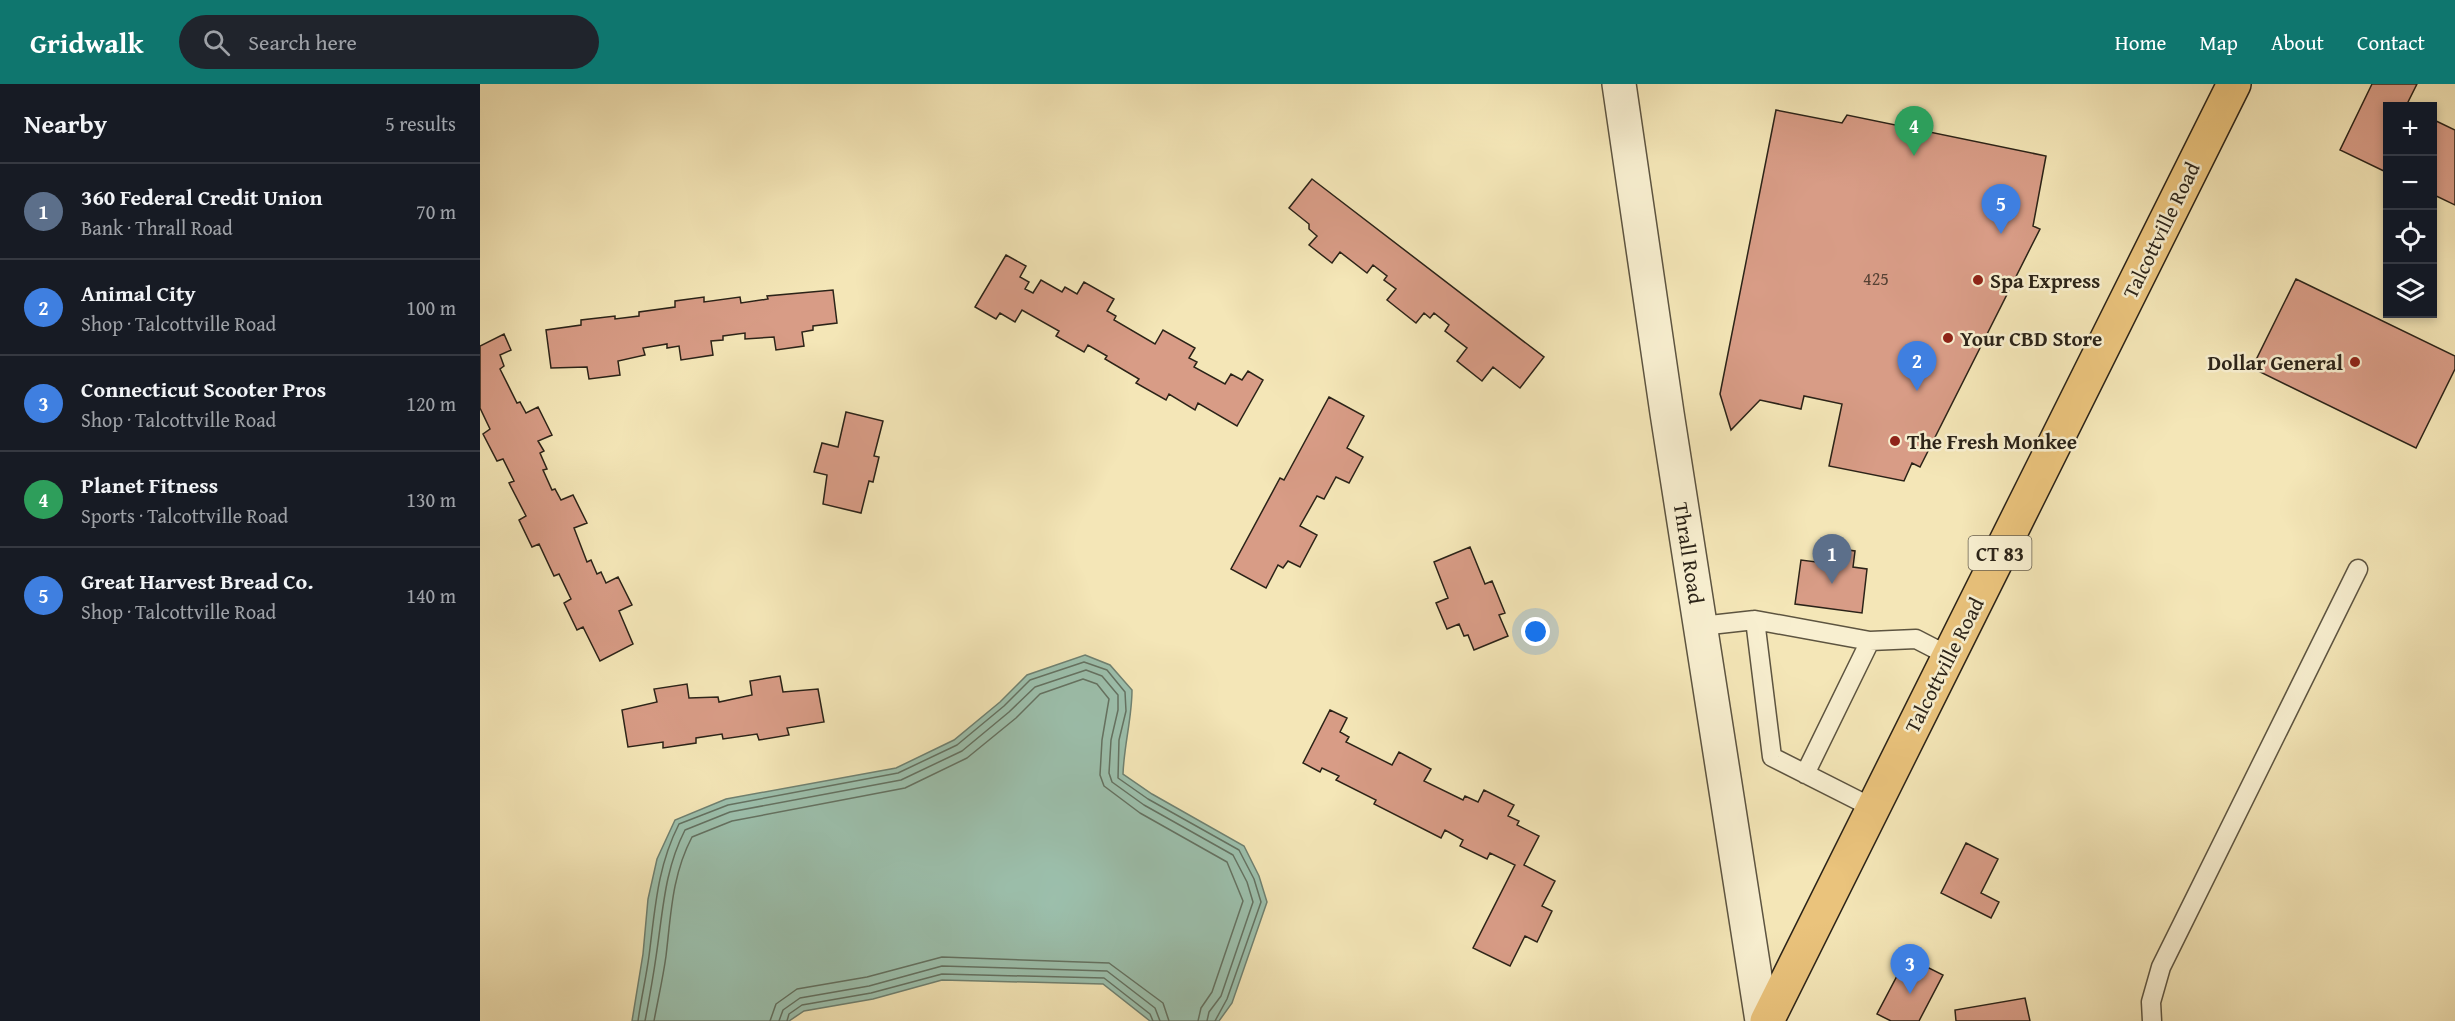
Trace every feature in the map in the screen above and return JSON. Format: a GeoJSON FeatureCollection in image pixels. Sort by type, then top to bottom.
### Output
{"type":"FeatureCollection","features":[{"type":"Feature","properties":{"kind":"main road","name":"Talcottville Road"},"geometry":{"type":"LineString","coordinates":[[1767,1021],[2234,84]]}},
{"type":"Feature","properties":{"kind":"street","name":"Thrall Road"},"geometry":{"type":"LineString","coordinates":[[1619,84],[1667,413],[1762,1021]]}},
{"type":"Feature","properties":{"kind":"lane"},"geometry":{"type":"LineString","coordinates":[[2152,1021],[2151,1002],[2161,967],[2358,569]]}},
{"type":"Feature","properties":{"kind":"lane"},"geometry":{"type":"LineString","coordinates":[[1701,626],[1755,620],[1870,641],[1916,639],[1949,656]]}},
{"type":"Feature","properties":{"kind":"lane"},"geometry":{"type":"LineString","coordinates":[[1755,620],[1772,757],[1873,808]]}},
{"type":"Feature","properties":{"kind":"lane"},"geometry":{"type":"LineString","coordinates":[[1805,774],[1870,641]]}},
{"type":"Feature","properties":{"kind":"water"},"geometry":{"type":"Polygon","coordinates":[[[1085,655],[1110,665],[1132,690],[1123,774],[1152,794],[1244,846],[1259,876],[1267,902],[1232,1003],[1219,1021],[1150,1021],[1103,984],[942,980],[873,999],[804,1011],[789,1021],[632,1021],[643,954],[648,899],[657,859],[675,820],[726,799],[896,768],[954,740],[1000,702],[1027,675],[1085,655]]]}},
{"type":"Feature","properties":{"kind":"building"},"geometry":{"type":"Polygon","coordinates":[[[2372,84],[2417,84],[2408,102],[2383,102],[2383,171],[2340,150],[2372,84]]]}},
{"type":"Feature","properties":{"kind":"building"},"geometry":{"type":"Polygon","coordinates":[[[1776,110],[1842,123],[1847,115],[2046,156],[2033,226],[2040,229],[1920,467],[1912,463],[1904,481],[1829,466],[1842,404],[1804,396],[1801,409],[1760,400],[1731,430],[1720,394],[1776,110]]]}},
{"type":"Feature","properties":{"kind":"building"},"geometry":{"type":"Polygon","coordinates":[[[2437,121],[2455,130],[2455,205],[2437,196],[2437,121]]]}},
{"type":"Feature","properties":{"kind":"building"},"geometry":{"type":"Polygon","coordinates":[[[1312,179],[1544,357],[1520,388],[1493,367],[1482,381],[1457,361],[1467,348],[1445,331],[1449,325],[1434,313],[1430,318],[1424,313],[1416,323],[1387,300],[1396,289],[1384,280],[1387,276],[1373,265],[1367,273],[1340,252],[1332,263],[1309,245],[1317,236],[1309,229],[1309,224],[1289,208],[1312,179]]]}},
{"type":"Feature","properties":{"kind":"building"},"geometry":{"type":"Polygon","coordinates":[[[1006,255],[1026,266],[1020,277],[1029,282],[1025,289],[1033,293],[1041,280],[1062,292],[1065,287],[1077,294],[1084,282],[1114,299],[1107,311],[1116,316],[1114,320],[1155,344],[1163,330],[1195,348],[1189,358],[1197,362],[1194,367],[1225,384],[1231,374],[1242,380],[1248,371],[1263,380],[1237,426],[1198,403],[1195,410],[1169,394],[1166,400],[1136,383],[1139,379],[1105,359],[1107,356],[1088,345],[1084,352],[1056,336],[1059,331],[1022,310],[1015,322],[1000,313],[996,319],[975,307],[1006,255]]]}},
{"type":"Feature","properties":{"kind":"building","name":"Dollar General"},"geometry":{"type":"Polygon","coordinates":[[[2296,279],[2455,356],[2455,369],[2416,448],[2252,368],[2296,279]]]}},
{"type":"Feature","properties":{"kind":"building"},"geometry":{"type":"Polygon","coordinates":[[[833,290],[837,323],[813,326],[813,330],[802,332],[804,346],[776,350],[774,337],[745,339],[745,333],[723,336],[723,340],[711,341],[713,355],[681,360],[679,346],[667,348],[667,344],[643,348],[645,355],[618,361],[620,375],[589,379],[587,367],[551,368],[546,330],[581,325],[581,320],[639,316],[639,312],[675,307],[675,301],[704,297],[704,302],[740,297],[741,303],[768,299],[767,296],[833,290]]]}},
{"type":"Feature","properties":{"kind":"building"},"geometry":{"type":"Polygon","coordinates":[[[504,334],[511,350],[500,355],[504,366],[500,369],[517,403],[520,402],[526,413],[538,407],[552,435],[538,441],[544,451],[540,453],[547,469],[543,470],[552,490],[555,489],[561,500],[573,495],[587,523],[574,528],[587,562],[591,560],[597,574],[601,572],[606,583],[618,577],[632,605],[619,611],[633,644],[600,661],[583,627],[577,630],[564,603],[571,599],[559,574],[554,576],[539,544],[532,547],[519,520],[526,516],[509,483],[514,481],[503,459],[497,461],[483,434],[490,429],[480,408],[480,346],[504,334]]]}},
{"type":"Feature","properties":{"kind":"building"},"geometry":{"type":"Polygon","coordinates":[[[1329,397],[1364,416],[1347,448],[1363,457],[1349,483],[1336,477],[1324,499],[1317,496],[1300,526],[1317,535],[1300,567],[1288,561],[1283,568],[1278,565],[1266,588],[1231,569],[1280,478],[1284,480],[1329,397]]]}},
{"type":"Feature","properties":{"kind":"building"},"geometry":{"type":"Polygon","coordinates":[[[846,412],[883,421],[874,456],[879,457],[873,482],[869,481],[861,513],[823,504],[827,475],[814,472],[822,443],[838,447],[846,412]]]}},
{"type":"Feature","properties":{"kind":"building"},"geometry":{"type":"Polygon","coordinates":[[[1470,547],[1485,584],[1492,581],[1505,613],[1499,615],[1508,636],[1474,650],[1468,635],[1464,636],[1459,624],[1447,629],[1436,603],[1448,598],[1434,562],[1470,547]]]}},
{"type":"Feature","properties":{"kind":"building"},"geometry":{"type":"Polygon","coordinates":[[[1834,548],[1855,551],[1853,567],[1867,569],[1862,613],[1795,604],[1801,560],[1832,564],[1834,548]]]}},
{"type":"Feature","properties":{"kind":"building"},"geometry":{"type":"Polygon","coordinates":[[[780,676],[783,692],[818,689],[824,722],[787,728],[789,735],[759,740],[757,734],[723,739],[722,734],[696,738],[696,743],[663,748],[663,742],[628,747],[622,710],[657,702],[654,689],[687,684],[689,698],[718,697],[719,702],[752,695],[750,681],[780,676]]]}},
{"type":"Feature","properties":{"kind":"building"},"geometry":{"type":"Polygon","coordinates":[[[1330,710],[1347,718],[1340,732],[1349,737],[1346,742],[1392,765],[1399,752],[1431,769],[1424,781],[1463,800],[1465,796],[1478,802],[1484,790],[1514,805],[1508,816],[1519,821],[1517,825],[1539,836],[1524,865],[1555,881],[1542,906],[1552,911],[1537,942],[1525,936],[1510,966],[1473,948],[1515,865],[1490,853],[1487,859],[1460,846],[1463,840],[1445,830],[1441,838],[1374,804],[1376,800],[1336,780],[1339,776],[1322,768],[1320,772],[1303,763],[1330,710]]]}},
{"type":"Feature","properties":{"kind":"building"},"geometry":{"type":"Polygon","coordinates":[[[1966,843],[1998,859],[1981,893],[1999,902],[1991,918],[1941,893],[1966,843]]]}},
{"type":"Feature","properties":{"kind":"building"},"geometry":{"type":"Polygon","coordinates":[[[1907,957],[1943,975],[1919,1021],[1891,1021],[1877,1014],[1907,957]]]}},
{"type":"Feature","properties":{"kind":"building"},"geometry":{"type":"Polygon","coordinates":[[[2025,998],[2030,1021],[1956,1021],[1955,1010],[2025,998]]]}},
{"type":"Feature","properties":{"kind":"place","name":"Planet Fitness"},"geometry":{"type":"Point","coordinates":[1914,156]}},
{"type":"Feature","properties":{"kind":"place","name":"Great Harvest Bread Co."},"geometry":{"type":"Point","coordinates":[2001,234]}},
{"type":"Feature","properties":{"kind":"place","name":"Spa Express"},"geometry":{"type":"Point","coordinates":[1978,280]}},
{"type":"Feature","properties":{"kind":"place","name":"Your CBD Store"},"geometry":{"type":"Point","coordinates":[1948,338]}},
{"type":"Feature","properties":{"kind":"place","name":"Dollar General"},"geometry":{"type":"Point","coordinates":[2355,362]}},
{"type":"Feature","properties":{"kind":"place","name":"Animal City"},"geometry":{"type":"Point","coordinates":[1917,391]}},
{"type":"Feature","properties":{"kind":"place","name":"The Fresh Monkee"},"geometry":{"type":"Point","coordinates":[1895,441]}},
{"type":"Feature","properties":{"kind":"place","name":"360 Federal Credit Union"},"geometry":{"type":"Point","coordinates":[1832,584]}},
{"type":"Feature","properties":{"kind":"place","name":"Connecticut Scooter Pros"},"geometry":{"type":"Point","coordinates":[1910,994]}}]}
